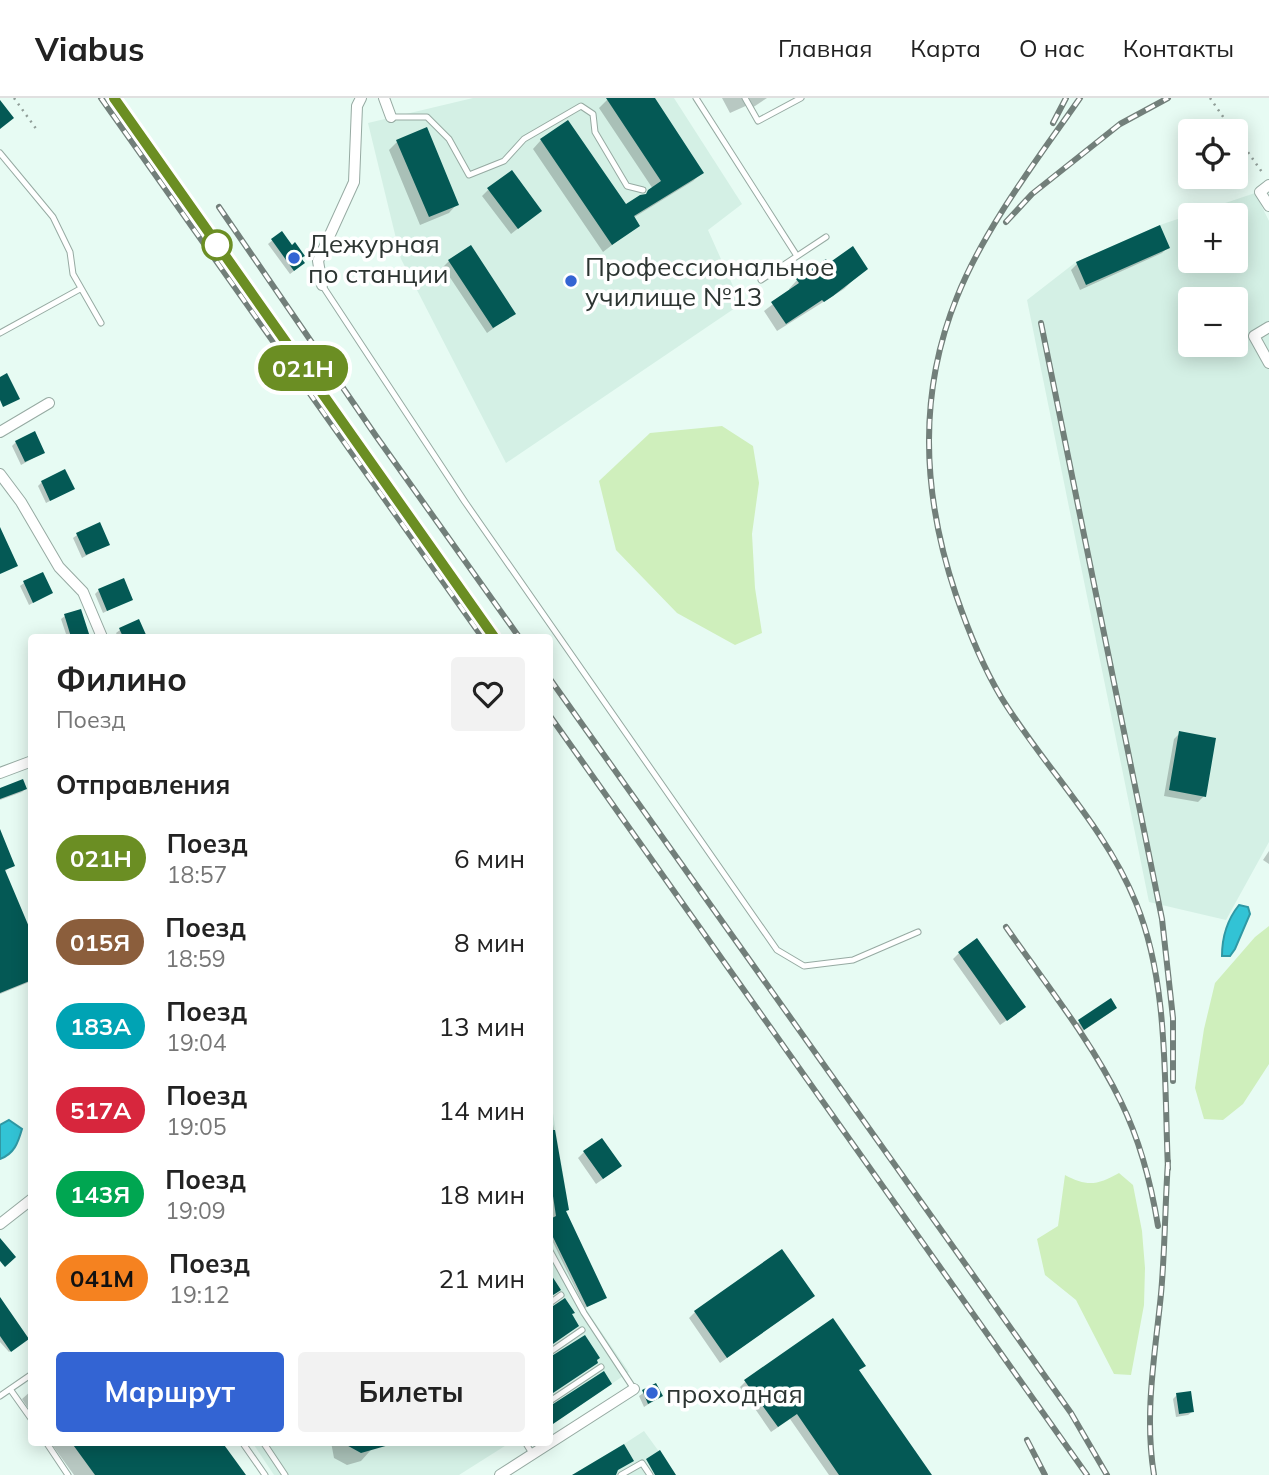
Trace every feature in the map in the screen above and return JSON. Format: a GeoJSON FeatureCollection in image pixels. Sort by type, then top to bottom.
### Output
{"type":"FeatureCollection","features":[{"type":"Feature","properties":{"kind":"street"},"geometry":{"type":"LineString","coordinates":[[322,285],[318,261],[354,182],[357,106],[361,98]]}},
{"type":"Feature","properties":{"kind":"street"},"geometry":{"type":"LineString","coordinates":[[384,98],[391,117]]}},
{"type":"Feature","properties":{"kind":"street"},"geometry":{"type":"LineString","coordinates":[[1266,187],[1269,206]]}},
{"type":"Feature","properties":{"kind":"street"},"geometry":{"type":"LineString","coordinates":[[1269,327],[1254,336],[1269,363]]}},
{"type":"Feature","properties":{"kind":"street"},"geometry":{"type":"LineString","coordinates":[[0,432],[49,403]]}},
{"type":"Feature","properties":{"kind":"street"},"geometry":{"type":"LineString","coordinates":[[0,474],[21,502],[59,567],[83,592],[101,634]]}},
{"type":"Feature","properties":{"kind":"street"},"geometry":{"type":"LineString","coordinates":[[0,773],[28,762]]}},
{"type":"Feature","properties":{"kind":"street"},"geometry":{"type":"LineString","coordinates":[[0,1224],[28,1202]]}},
{"type":"Feature","properties":{"kind":"street"},"geometry":{"type":"LineString","coordinates":[[553,1442],[634,1389]]}},
{"type":"Feature","properties":{"kind":"street"},"geometry":{"type":"LineString","coordinates":[[503,1474],[547,1446]]}},
{"type":"Feature","properties":{"kind":"lane"},"geometry":{"type":"LineString","coordinates":[[696,98],[797,256]]}},
{"type":"Feature","properties":{"kind":"lane"},"geometry":{"type":"LineString","coordinates":[[745,98],[758,121],[801,98]]}},
{"type":"Feature","properties":{"kind":"lane"},"geometry":{"type":"LineString","coordinates":[[391,117],[427,117],[449,139],[469,175],[504,161],[524,139],[581,106],[593,114],[595,132],[627,186],[643,190]]}},
{"type":"Feature","properties":{"kind":"lane"},"geometry":{"type":"LineString","coordinates":[[0,153],[53,217],[70,252],[73,274],[101,323]]}},
{"type":"Feature","properties":{"kind":"lane"},"geometry":{"type":"LineString","coordinates":[[761,280],[826,237]]}},
{"type":"Feature","properties":{"kind":"lane"},"geometry":{"type":"LineString","coordinates":[[322,285],[465,502],[777,950],[804,966],[853,960],[918,932]]}},
{"type":"Feature","properties":{"kind":"lane"},"geometry":{"type":"LineString","coordinates":[[0,333],[80,289]]}},
{"type":"Feature","properties":{"kind":"lane"},"geometry":{"type":"LineString","coordinates":[[553,1256],[584,1313],[634,1389]]}},
{"type":"Feature","properties":{"kind":"lane"},"geometry":{"type":"LineString","coordinates":[[553,1301],[561,1295]]}},
{"type":"Feature","properties":{"kind":"lane"},"geometry":{"type":"LineString","coordinates":[[553,1350],[582,1331]]}},
{"type":"Feature","properties":{"kind":"lane"},"geometry":{"type":"LineString","coordinates":[[553,1399],[601,1367]]}},
{"type":"Feature","properties":{"kind":"lane"},"geometry":{"type":"LineString","coordinates":[[0,1396],[28,1377]]}},
{"type":"Feature","properties":{"kind":"lane"},"geometry":{"type":"LineString","coordinates":[[10,1389],[28,1414]]}},
{"type":"Feature","properties":{"kind":"lane"},"geometry":{"type":"LineString","coordinates":[[49,1446],[68,1475]]}},
{"type":"Feature","properties":{"kind":"lane"},"geometry":{"type":"LineString","coordinates":[[245,1446],[265,1475]]}},
{"type":"Feature","properties":{"kind":"lane"},"geometry":{"type":"LineString","coordinates":[[266,1446],[285,1475]]}},
{"type":"Feature","properties":{"kind":"lane"},"geometry":{"type":"LineString","coordinates":[[527,1446],[533,1455]]}},
{"type":"Feature","properties":{"kind":"lane"},"geometry":{"type":"LineString","coordinates":[[621,1475],[642,1463],[650,1475]]}},
{"type":"Feature","properties":{"kind":"path"},"geometry":{"type":"LineString","coordinates":[[14,98],[37,130]]}},
{"type":"Feature","properties":{"kind":"path"},"geometry":{"type":"LineString","coordinates":[[1210,98],[1224,119]]}},
{"type":"Feature","properties":{"kind":"path"},"geometry":{"type":"LineString","coordinates":[[1248,157],[1266,187]]}},
{"type":"Feature","properties":{"kind":"shaded area","name":"Профессиональное училище №13"},"geometry":{"type":"Polygon","coordinates":[[[473,98],[674,98],[742,204],[708,230],[741,304],[506,463],[401,259],[368,123],[473,98]]]}},
{"type":"Feature","properties":{"kind":"shaded area"},"geometry":{"type":"Polygon","coordinates":[[[1255,193],[1269,221],[1269,842],[1226,920],[1149,902],[1027,300],[1076,262],[1178,219],[1178,273],[1248,273],[1248,203],[1225,203],[1255,193]]]}},
{"type":"Feature","properties":{"kind":"shaded area"},"geometry":{"type":"Polygon","coordinates":[[[553,1113],[569,1210],[553,1218],[553,1113]]]}},
{"type":"Feature","properties":{"kind":"shaded area"},"geometry":{"type":"Polygon","coordinates":[[[553,1239],[585,1308],[629,1372],[553,1424],[553,1239]]]}},
{"type":"Feature","properties":{"kind":"shaded area"},"geometry":{"type":"Polygon","coordinates":[[[644,1431],[676,1475],[572,1475],[624,1444],[644,1431]]]}},
{"type":"Feature","properties":{"kind":"shaded area"},"geometry":{"type":"Polygon","coordinates":[[[255,1446],[505,1446],[459,1475],[274,1475],[255,1446]]]}},
{"type":"Feature","properties":{"kind":"green space"},"geometry":{"type":"Polygon","coordinates":[[[722,426],[753,446],[759,483],[752,534],[755,588],[762,633],[735,645],[677,613],[616,550],[599,481],[650,433],[722,426]]]}},
{"type":"Feature","properties":{"kind":"green space"},"geometry":{"type":"Polygon","coordinates":[[[1269,926],[1269,1064],[1243,1104],[1223,1120],[1204,1119],[1195,1088],[1204,1029],[1215,983],[1255,937],[1269,926]]]}},
{"type":"Feature","properties":{"kind":"green space"},"geometry":{"type":"Polygon","coordinates":[[[1119,1173],[1133,1185],[1142,1231],[1145,1268],[1144,1305],[1131,1375],[1114,1374],[1076,1300],[1045,1275],[1037,1239],[1058,1226],[1065,1175],[1092,1183],[1119,1173]]]}},
{"type":"Feature","properties":{"kind":"water"},"geometry":{"type":"Polygon","coordinates":[[[1239,905],[1248,907],[1250,914],[1235,949],[1230,956],[1222,956],[1226,929],[1239,905]]]}},
{"type":"Feature","properties":{"kind":"water"},"geometry":{"type":"Polygon","coordinates":[[[9,1120],[22,1129],[15,1147],[0,1159],[0,1125],[9,1120]]]}},
{"type":"Feature","properties":{"kind":"building"},"geometry":{"type":"Polygon","coordinates":[[[606,98],[655,98],[704,173],[634,216],[640,226],[612,245],[540,139],[568,120],[626,204],[646,194],[661,181],[606,98]]]}},
{"type":"Feature","properties":{"kind":"building"},"geometry":{"type":"Polygon","coordinates":[[[0,100],[14,118],[0,129],[0,100]]]}},
{"type":"Feature","properties":{"kind":"building"},"geometry":{"type":"Polygon","coordinates":[[[427,127],[459,205],[429,217],[396,140],[427,127]]]}},
{"type":"Feature","properties":{"kind":"building"},"geometry":{"type":"Polygon","coordinates":[[[512,170],[542,211],[518,229],[487,188],[512,170]]]}},
{"type":"Feature","properties":{"kind":"building"},"geometry":{"type":"Polygon","coordinates":[[[1160,225],[1170,248],[1086,285],[1076,262],[1160,225]]]}},
{"type":"Feature","properties":{"kind":"building"},"geometry":{"type":"Polygon","coordinates":[[[282,231],[292,245],[295,242],[305,256],[301,258],[305,263],[294,271],[271,239],[282,231]]]}},
{"type":"Feature","properties":{"kind":"building"},"geometry":{"type":"Polygon","coordinates":[[[471,245],[516,314],[493,328],[448,260],[471,245]]]}},
{"type":"Feature","properties":{"kind":"building"},"geometry":{"type":"Polygon","coordinates":[[[853,246],[868,269],[833,296],[824,302],[822,300],[786,324],[771,302],[799,283],[796,279],[826,259],[829,263],[853,246]]]}},
{"type":"Feature","properties":{"kind":"building"},"geometry":{"type":"Polygon","coordinates":[[[7,373],[20,399],[3,407],[0,400],[0,377],[7,373]]]}},
{"type":"Feature","properties":{"kind":"building"},"geometry":{"type":"Polygon","coordinates":[[[35,431],[45,453],[25,462],[15,441],[35,431]]]}},
{"type":"Feature","properties":{"kind":"building"},"geometry":{"type":"Polygon","coordinates":[[[65,469],[75,489],[50,501],[41,481],[65,469]]]}},
{"type":"Feature","properties":{"kind":"building"},"geometry":{"type":"Polygon","coordinates":[[[100,522],[110,545],[86,555],[76,533],[100,522]]]}},
{"type":"Feature","properties":{"kind":"building"},"geometry":{"type":"Polygon","coordinates":[[[0,527],[18,566],[0,574],[0,527]]]}},
{"type":"Feature","properties":{"kind":"building"},"geometry":{"type":"Polygon","coordinates":[[[43,572],[53,593],[33,603],[23,581],[43,572]]]}},
{"type":"Feature","properties":{"kind":"building"},"geometry":{"type":"Polygon","coordinates":[[[124,578],[133,600],[107,611],[98,589],[124,578]]]}},
{"type":"Feature","properties":{"kind":"building"},"geometry":{"type":"Polygon","coordinates":[[[81,609],[89,634],[70,634],[64,614],[81,609]]]}},
{"type":"Feature","properties":{"kind":"building"},"geometry":{"type":"Polygon","coordinates":[[[139,619],[146,634],[122,634],[119,628],[139,619]]]}},
{"type":"Feature","properties":{"kind":"building"},"geometry":{"type":"Polygon","coordinates":[[[1179,731],[1216,738],[1206,797],[1169,790],[1179,731]]]}},
{"type":"Feature","properties":{"kind":"building"},"geometry":{"type":"Polygon","coordinates":[[[23,779],[27,789],[0,799],[0,788],[23,779]]]}},
{"type":"Feature","properties":{"kind":"building"},"geometry":{"type":"Polygon","coordinates":[[[0,829],[15,866],[5,870],[28,925],[28,982],[0,993],[0,829]]]}},
{"type":"Feature","properties":{"kind":"building"},"geometry":{"type":"Polygon","coordinates":[[[977,938],[1026,1007],[1007,1021],[958,952],[977,938]]]}},
{"type":"Feature","properties":{"kind":"building"},"geometry":{"type":"Polygon","coordinates":[[[1111,998],[1117,1008],[1084,1030],[1078,1020],[1111,998]]]}},
{"type":"Feature","properties":{"kind":"building"},"geometry":{"type":"Polygon","coordinates":[[[553,1130],[569,1210],[566,1211],[607,1298],[587,1307],[553,1237],[553,1218],[556,1216],[553,1196],[553,1130]]]}},
{"type":"Feature","properties":{"kind":"building"},"geometry":{"type":"Polygon","coordinates":[[[602,1138],[622,1166],[603,1179],[583,1151],[602,1138]]]}},
{"type":"Feature","properties":{"kind":"building"},"geometry":{"type":"Polygon","coordinates":[[[0,1238],[16,1257],[5,1267],[0,1261],[0,1238]]]}},
{"type":"Feature","properties":{"kind":"building"},"geometry":{"type":"Polygon","coordinates":[[[782,1249],[815,1296],[727,1358],[694,1311],[782,1249]]]}},
{"type":"Feature","properties":{"kind":"building"},"geometry":{"type":"Polygon","coordinates":[[[553,1278],[561,1290],[553,1295],[553,1278]]]}},
{"type":"Feature","properties":{"kind":"building"},"geometry":{"type":"Polygon","coordinates":[[[0,1297],[28,1340],[11,1352],[0,1336],[0,1297]]]}},
{"type":"Feature","properties":{"kind":"building"},"geometry":{"type":"Polygon","coordinates":[[[565,1298],[575,1313],[572,1314],[579,1326],[553,1344],[553,1306],[565,1298]]]}},
{"type":"Feature","properties":{"kind":"building"},"geometry":{"type":"Polygon","coordinates":[[[833,1318],[866,1366],[859,1370],[932,1475],[839,1475],[797,1414],[778,1427],[744,1380],[833,1318]]]}},
{"type":"Feature","properties":{"kind":"building"},"geometry":{"type":"Polygon","coordinates":[[[585,1335],[600,1358],[598,1363],[553,1393],[553,1355],[585,1335]]]}},
{"type":"Feature","properties":{"kind":"building"},"geometry":{"type":"Polygon","coordinates":[[[604,1371],[612,1384],[553,1424],[553,1404],[604,1371]]]}},
{"type":"Feature","properties":{"kind":"building","name":"проходная"},"geometry":{"type":"Polygon","coordinates":[[[656,1383],[663,1396],[648,1404],[642,1390],[656,1383]]]}},
{"type":"Feature","properties":{"kind":"building"},"geometry":{"type":"Polygon","coordinates":[[[1191,1391],[1194,1412],[1179,1414],[1176,1393],[1191,1391]]]}},
{"type":"Feature","properties":{"kind":"building"},"geometry":{"type":"Polygon","coordinates":[[[624,1444],[634,1461],[618,1470],[616,1475],[572,1475],[624,1444]]]}},
{"type":"Feature","properties":{"kind":"building"},"geometry":{"type":"Polygon","coordinates":[[[74,1446],[225,1446],[246,1475],[95,1475],[74,1446]]]}},
{"type":"Feature","properties":{"kind":"building"},"geometry":{"type":"Polygon","coordinates":[[[348,1446],[386,1446],[361,1453],[348,1446]]]}},
{"type":"Feature","properties":{"kind":"building"},"geometry":{"type":"Polygon","coordinates":[[[660,1450],[676,1475],[655,1475],[646,1459],[660,1450]]]}},
{"type":"Feature","properties":{"kind":"railway"},"geometry":{"type":"LineString","coordinates":[[101,98],[480,634]]}},
{"type":"Feature","properties":{"kind":"railway"},"geometry":{"type":"LineString","coordinates":[[1053,123],[1066,98]]}},
{"type":"Feature","properties":{"kind":"railway"},"geometry":{"type":"LineString","coordinates":[[1080,98],[997,220],[957,297],[935,371],[930,409],[931,483],[945,558],[982,660],[1018,723],[1108,848],[1136,903],[1147,934],[1160,1000],[1168,1169]]}},
{"type":"Feature","properties":{"kind":"railway"},"geometry":{"type":"LineString","coordinates":[[1006,222],[1032,194],[1120,124],[1168,98]]}},
{"type":"Feature","properties":{"kind":"railway"},"geometry":{"type":"LineString","coordinates":[[219,207],[376,436],[517,634]]}},
{"type":"Feature","properties":{"kind":"railway"},"geometry":{"type":"LineString","coordinates":[[1041,323],[1162,919],[1173,1018],[1173,1081]]}},
{"type":"Feature","properties":{"kind":"railway"},"geometry":{"type":"LineString","coordinates":[[553,683],[1071,1413],[1107,1475]]}},
{"type":"Feature","properties":{"kind":"railway"},"geometry":{"type":"LineString","coordinates":[[553,720],[1087,1475]]}},
{"type":"Feature","properties":{"kind":"railway"},"geometry":{"type":"LineString","coordinates":[[1006,927],[1082,1034],[1121,1102],[1144,1162],[1158,1226]]}},
{"type":"Feature","properties":{"kind":"railway"},"geometry":{"type":"LineString","coordinates":[[1154,1475],[1150,1407],[1162,1277],[1168,1161]]}},
{"type":"Feature","properties":{"kind":"railway"},"geometry":{"type":"LineString","coordinates":[[1027,1440],[1045,1475]]}},
{"type":"Feature","properties":{"kind":"train","name":"021Н"},"geometry":{"type":"LineString","coordinates":[[114,98],[492,634]]}},
{"type":"Feature","properties":{"kind":"place","name":"Дежурная по станции"},"geometry":{"type":"Point","coordinates":[294,258]}},
{"type":"Feature","properties":{"kind":"place","name":"Профессиональное училище №13"},"geometry":{"type":"Point","coordinates":[571,281]}},
{"type":"Feature","properties":{"kind":"place","name":"проходная"},"geometry":{"type":"Point","coordinates":[652,1393]}}]}
